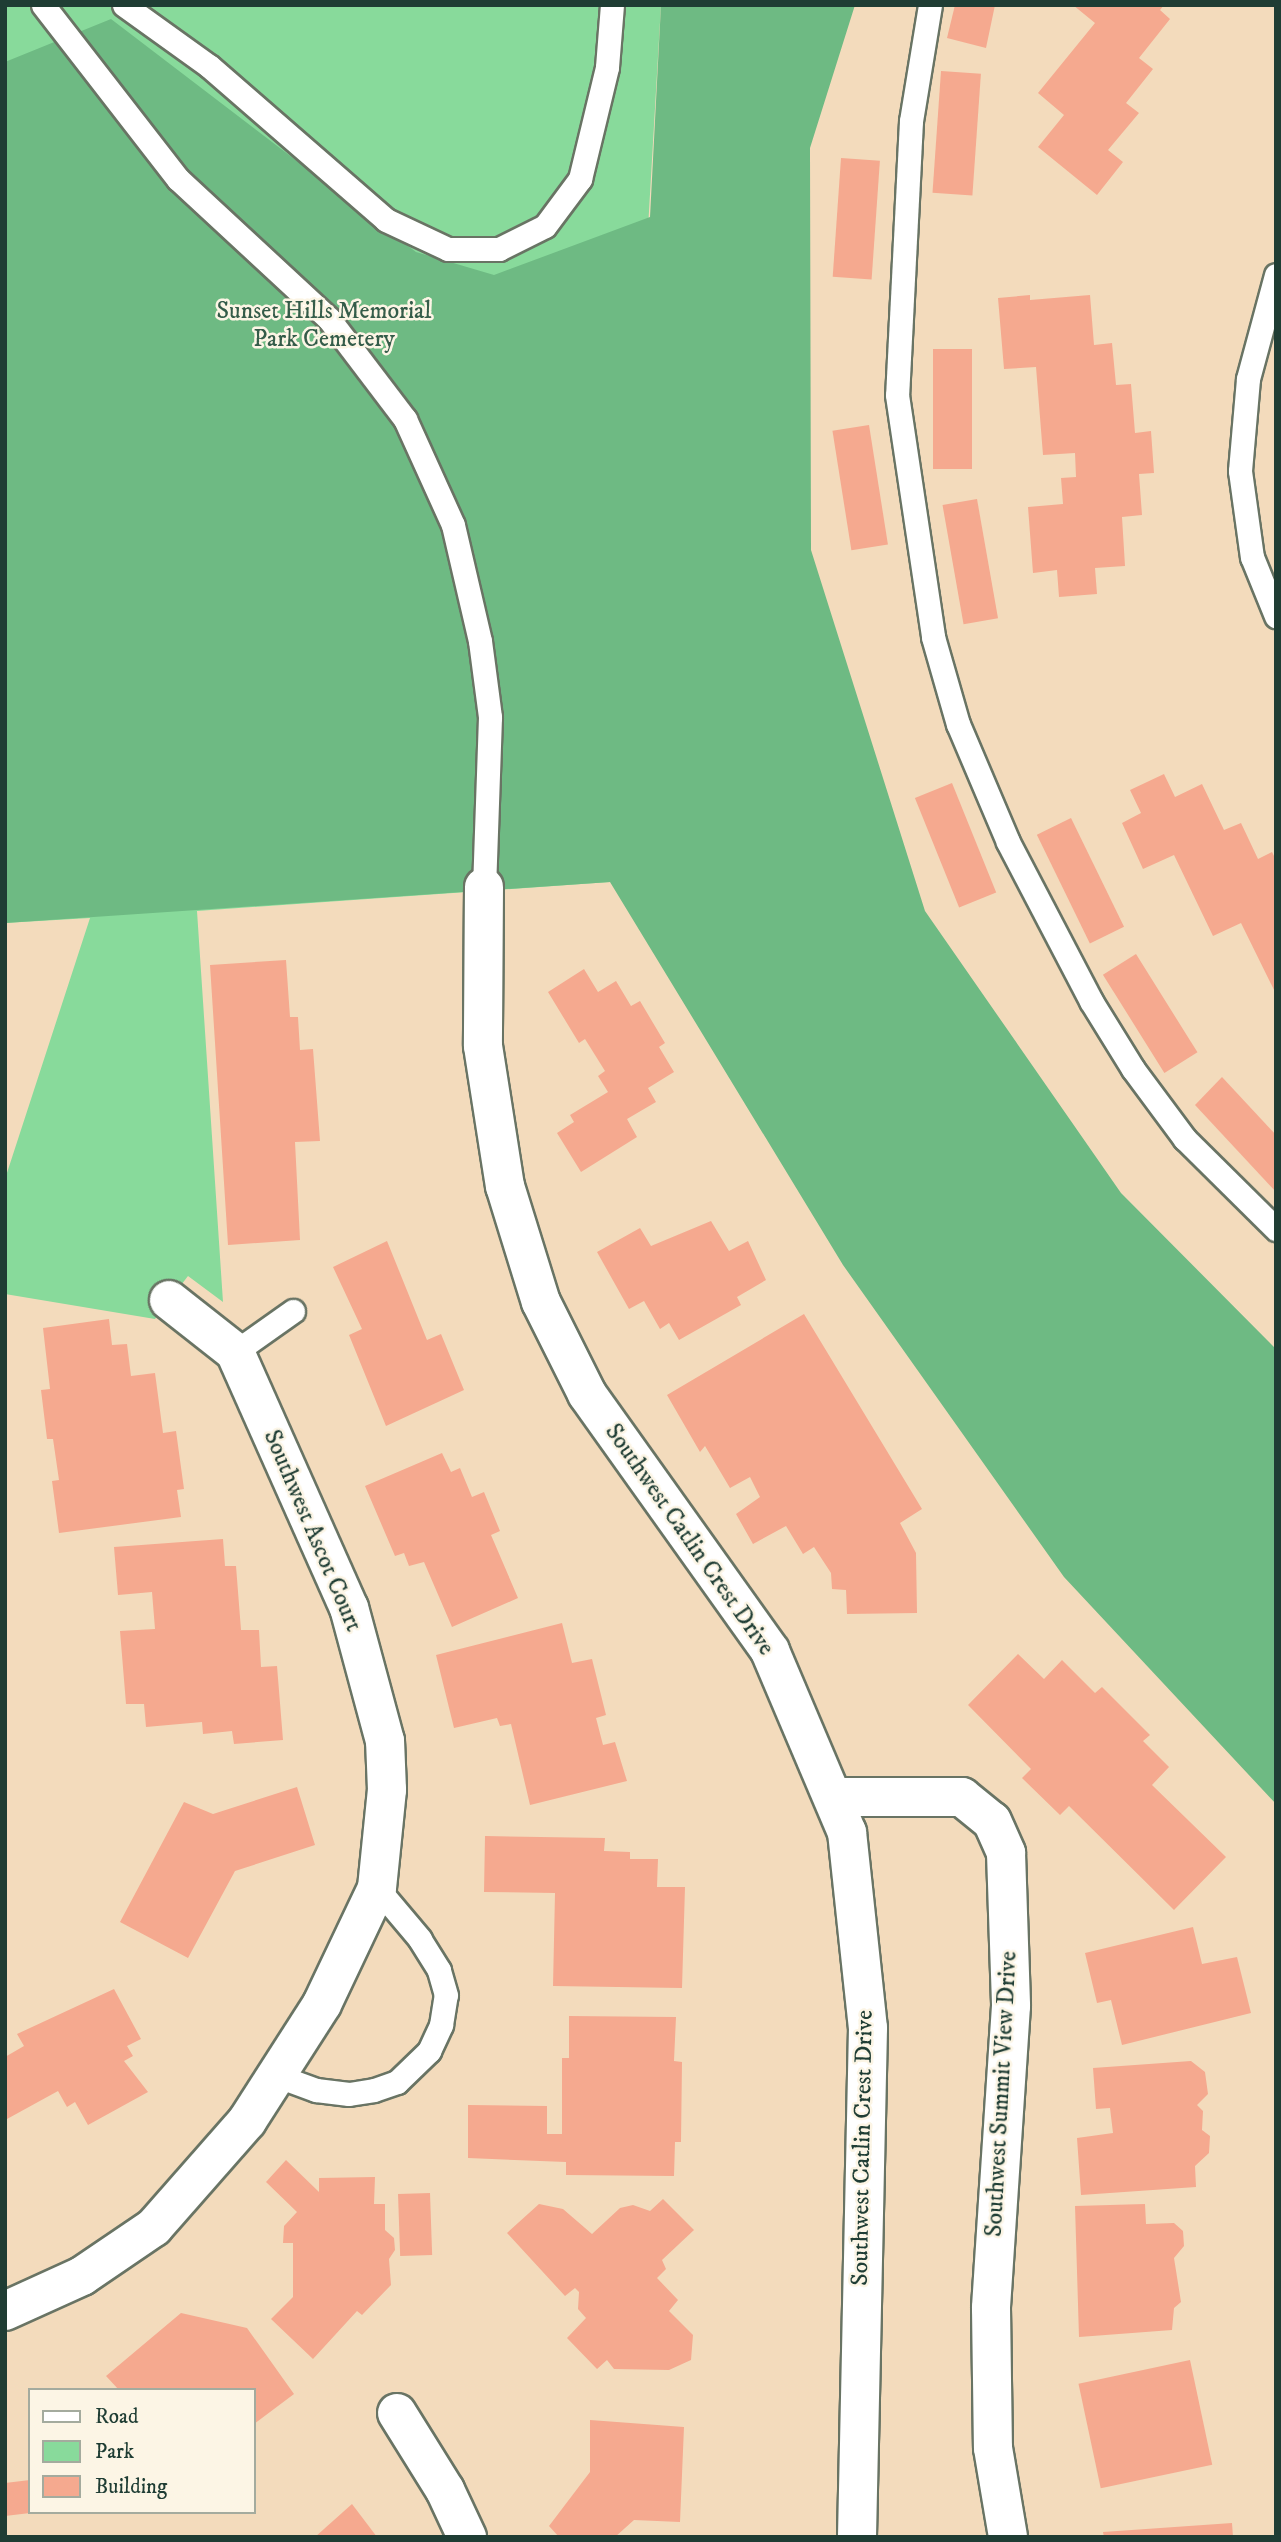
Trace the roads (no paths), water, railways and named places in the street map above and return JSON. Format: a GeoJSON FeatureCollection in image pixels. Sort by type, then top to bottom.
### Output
{"type":"FeatureCollection","features":[{"type":"Feature","properties":{"kind":"street","name":"Southwest Catlin Crest Drive"},"geometry":{"type":"LineString","coordinates":[[484,887],[483,1046],[505,1186],[541,1302],[587,1394],[770,1651],[847,1832],[868,2028],[857,2537]]}},
{"type":"Feature","properties":{"kind":"street","name":"Southwest Ascot Court"},"geometry":{"type":"LineString","coordinates":[[5,2311],[82,2276],[154,2227],[247,2121],[323,2004],[377,1888],[387,1790],[385,1741],[349,1608],[235,1352],[169,1300]]}},
{"type":"Feature","properties":{"kind":"street","name":"Southwest Summit View Drive"},"geometry":{"type":"LineString","coordinates":[[833,1797],[962,1797],[992,1821],[1006,1853],[1011,2006],[991,2308],[993,2448],[1008,2537]]}},
{"type":"Feature","properties":{"kind":"street"},"geometry":{"type":"LineString","coordinates":[[397,2413],[445,2490],[467,2537]]}},
{"type":"Feature","properties":{"kind":"lane"},"geometry":{"type":"LineString","coordinates":[[43,5],[178,179],[329,319],[405,419],[453,525],[480,641],[490,717],[484,887]]}},
{"type":"Feature","properties":{"kind":"lane"},"geometry":{"type":"LineString","coordinates":[[124,5],[209,66],[386,220],[448,249],[499,249],[545,226],[580,179],[607,67],[612,5]]}},
{"type":"Feature","properties":{"kind":"lane"},"geometry":{"type":"LineString","coordinates":[[930,5],[911,121],[897,395],[933,637],[958,724],[1008,842],[1091,1001],[1133,1069],[1185,1139],[1276,1229]]}},
{"type":"Feature","properties":{"kind":"lane"},"geometry":{"type":"LineString","coordinates":[[1276,275],[1248,379],[1240,471],[1252,557],[1276,616]]}},
{"type":"Feature","properties":{"kind":"lane"},"geometry":{"type":"LineString","coordinates":[[235,1352],[293,1311]]}},
{"type":"Feature","properties":{"kind":"lane"},"geometry":{"type":"LineString","coordinates":[[275,2075],[316,2090],[349,2094],[374,2090],[397,2082],[429,2051],[441,2025],[446,1995],[439,1970],[420,1938],[377,1888]]}},
{"type":"Feature","properties":{"kind":"park label","name":"Sunset Hills Memorial Park Cemetery"},"geometry":{"type":"Point","coordinates":[324,326]}}]}
